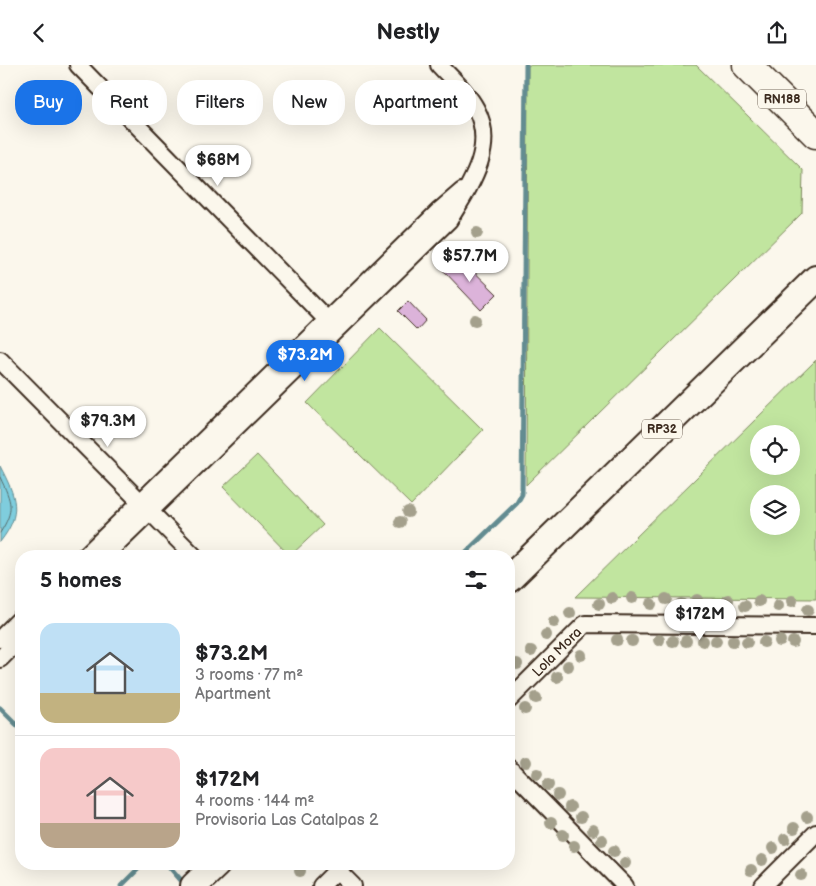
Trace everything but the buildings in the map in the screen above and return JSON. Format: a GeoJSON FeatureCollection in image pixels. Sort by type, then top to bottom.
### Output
{"type":"FeatureCollection","features":[{"type":"Feature","properties":{"kind":"highway","name":"RN188"},"geometry":{"type":"LineString","coordinates":[[747,65],[816,134]]}},
{"type":"Feature","properties":{"kind":"main road","name":"RP32"},"geometry":{"type":"LineString","coordinates":[[515,573],[816,279]]}},
{"type":"Feature","properties":{"kind":"street"},"geometry":{"type":"LineString","coordinates":[[78,65],[331,325]]}},
{"type":"Feature","properties":{"kind":"street"},"geometry":{"type":"LineString","coordinates":[[92,550],[145,507],[331,325],[449,220],[473,181],[482,159],[482,131],[477,110],[465,92],[439,65]]}},
{"type":"Feature","properties":{"kind":"street"},"geometry":{"type":"LineString","coordinates":[[0,360],[188,550]]}},
{"type":"Feature","properties":{"kind":"street"},"geometry":{"type":"LineString","coordinates":[[109,550],[145,507]]}},
{"type":"Feature","properties":{"kind":"street"},"geometry":{"type":"LineString","coordinates":[[0,639],[15,624]]}},
{"type":"Feature","properties":{"kind":"street","name":"Lola Mora"},"geometry":{"type":"LineString","coordinates":[[515,694],[585,624],[816,626]]}},
{"type":"Feature","properties":{"kind":"street"},"geometry":{"type":"LineString","coordinates":[[0,659],[15,644]]}},
{"type":"Feature","properties":{"kind":"street"},"geometry":{"type":"LineString","coordinates":[[515,774],[625,886]]}},
{"type":"Feature","properties":{"kind":"street"},"geometry":{"type":"LineString","coordinates":[[763,886],[816,833]]}},
{"type":"Feature","properties":{"kind":"street"},"geometry":{"type":"LineString","coordinates":[[321,886],[337,870]]}},
{"type":"Feature","properties":{"kind":"street"},"geometry":{"type":"LineString","coordinates":[[342,870],[353,886]]}},
{"type":"Feature","properties":{"kind":"green space"},"geometry":{"type":"Polygon","coordinates":[[[528,65],[696,65],[803,170],[802,213],[526,485],[528,65]]]}},
{"type":"Feature","properties":{"kind":"green space"},"geometry":{"type":"Polygon","coordinates":[[[380,328],[483,430],[411,505],[307,403],[380,328]]]}},
{"type":"Feature","properties":{"kind":"green space"},"geometry":{"type":"Polygon","coordinates":[[[816,360],[816,599],[575,597],[816,360]]]}},
{"type":"Feature","properties":{"kind":"green space"},"geometry":{"type":"Polygon","coordinates":[[[257,455],[323,525],[296,550],[284,550],[223,487],[257,455]]]}},
{"type":"Feature","properties":{"kind":"water"},"geometry":{"type":"Polygon","coordinates":[[[0,466],[10,487],[15,505],[12,522],[0,542],[0,466]]]}},
{"type":"Feature","properties":{"kind":"waterway"},"geometry":{"type":"LineString","coordinates":[[468,550],[517,503],[522,494],[526,65]]}},
{"type":"Feature","properties":{"kind":"waterway"},"geometry":{"type":"LineString","coordinates":[[0,708],[15,723]]}},
{"type":"Feature","properties":{"kind":"waterway"},"geometry":{"type":"LineString","coordinates":[[121,886],[137,870]]}},
{"type":"Feature","properties":{"kind":"waterway"},"geometry":{"type":"LineString","coordinates":[[172,870],[186,886]]}}]}
